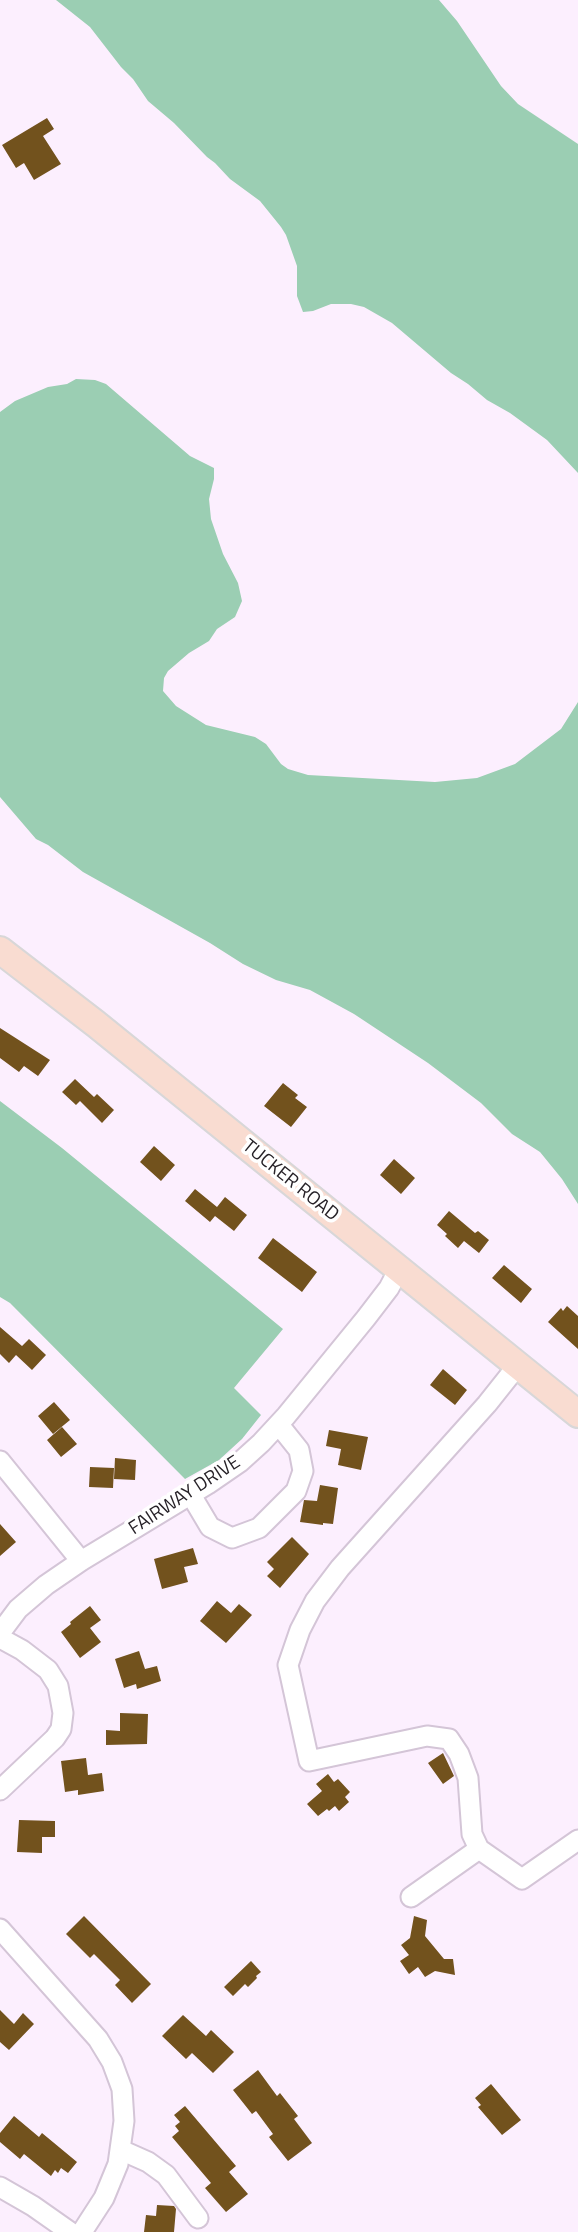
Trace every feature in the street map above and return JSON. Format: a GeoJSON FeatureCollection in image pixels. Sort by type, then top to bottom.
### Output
{"type":"FeatureCollection","features":[{"type":"Feature","properties":{"kind":"main road","name":"TUCKER ROAD"},"geometry":{"type":"LineString","coordinates":[[0,950],[96,1024],[578,1414]]}},
{"type":"Feature","properties":{"kind":"street","name":"FAIRWAY DRIVE"},"geometry":{"type":"LineString","coordinates":[[0,1635],[31,1596],[81,1561],[191,1495],[240,1462],[279,1425],[390,1288],[400,1269]]}},
{"type":"Feature","properties":{"kind":"street"},"geometry":{"type":"LineString","coordinates":[[518,1365],[487,1404],[340,1568],[315,1601],[300,1630],[288,1665],[309,1761],[427,1736],[449,1739],[459,1754],[468,1778],[472,1833],[479,1849],[522,1879],[578,1840]]}},
{"type":"Feature","properties":{"kind":"street"},"geometry":{"type":"LineString","coordinates":[[191,1495],[210,1527],[232,1538],[259,1528],[296,1491],[303,1471],[299,1450],[279,1425]]}},
{"type":"Feature","properties":{"kind":"street"},"geometry":{"type":"LineString","coordinates":[[0,1461],[81,1561]]}},
{"type":"Feature","properties":{"kind":"street"},"geometry":{"type":"LineString","coordinates":[[0,1635],[48,1670],[58,1686],[64,1713],[61,1730],[55,1738],[0,1790]]}},
{"type":"Feature","properties":{"kind":"street"},"geometry":{"type":"LineString","coordinates":[[411,1897],[479,1849]]}},
{"type":"Feature","properties":{"kind":"street"},"geometry":{"type":"LineString","coordinates":[[0,1929],[85,2022],[112,2062],[122,2090],[124,2105],[121,2150],[104,2198],[82,2232]]}},
{"type":"Feature","properties":{"kind":"street"},"geometry":{"type":"LineString","coordinates":[[121,2150],[148,2162],[166,2175],[198,2218]]}},
{"type":"Feature","properties":{"kind":"street"},"geometry":{"type":"LineString","coordinates":[[0,2187],[70,2232]]}},
{"type":"Feature","properties":{"kind":"green space"},"geometry":{"type":"Polygon","coordinates":[[[56,0],[439,0],[457,21],[501,86],[518,104],[578,144],[578,473],[547,440],[451,373],[392,323],[364,307],[351,304],[331,304],[303,312],[297,296],[297,266],[281,227],[260,201],[230,179],[148,101],[90,27],[56,0]]]}},
{"type":"Feature","properties":{"kind":"green space"},"geometry":{"type":"Polygon","coordinates":[[[76,379],[95,380],[106,384],[190,456],[214,468],[209,499],[211,519],[223,554],[238,583],[242,601],[235,617],[217,629],[209,641],[189,653],[168,671],[164,678],[163,691],[176,706],[206,725],[255,737],[266,744],[281,764],[308,775],[435,782],[477,778],[515,764],[561,729],[578,702],[578,1204],[540,1152],[512,1134],[481,1103],[428,1063],[354,1014],[310,990],[276,980],[243,964],[83,872],[36,839],[0,797],[0,412],[15,401],[76,379]]]}},
{"type":"Feature","properties":{"kind":"green space"},"geometry":{"type":"Polygon","coordinates":[[[0,1101],[62,1148],[283,1329],[234,1388],[261,1415],[242,1439],[219,1460],[185,1479],[10,1303],[0,1297],[0,1101]]]}},
{"type":"Feature","properties":{"kind":"building"},"geometry":{"type":"Polygon","coordinates":[[[47,118],[54,129],[43,136],[61,164],[34,180],[24,163],[16,168],[2,145],[47,118]]]}},
{"type":"Feature","properties":{"kind":"building"},"geometry":{"type":"Polygon","coordinates":[[[0,1028],[50,1060],[38,1076],[24,1066],[19,1072],[0,1058],[0,1028]]]}},
{"type":"Feature","properties":{"kind":"building"},"geometry":{"type":"Polygon","coordinates":[[[75,1079],[94,1097],[97,1094],[114,1110],[102,1123],[80,1101],[76,1105],[62,1092],[75,1079]]]}},
{"type":"Feature","properties":{"kind":"building"},"geometry":{"type":"Polygon","coordinates":[[[283,1083],[298,1095],[295,1098],[307,1107],[291,1127],[264,1106],[283,1083]]]}},
{"type":"Feature","properties":{"kind":"building"},"geometry":{"type":"Polygon","coordinates":[[[154,1146],[175,1165],[161,1181],[140,1162],[154,1146]]]}},
{"type":"Feature","properties":{"kind":"building"},"geometry":{"type":"Polygon","coordinates":[[[394,1159],[415,1178],[401,1194],[380,1175],[394,1159]]]}},
{"type":"Feature","properties":{"kind":"building"},"geometry":{"type":"Polygon","coordinates":[[[195,1189],[217,1207],[225,1197],[247,1215],[234,1231],[215,1216],[210,1222],[185,1201],[195,1189]]]}},
{"type":"Feature","properties":{"kind":"building"},"geometry":{"type":"Polygon","coordinates":[[[449,1211],[475,1233],[478,1231],[489,1240],[479,1253],[464,1241],[458,1248],[437,1225],[449,1211]]]}},
{"type":"Feature","properties":{"kind":"building"},"geometry":{"type":"Polygon","coordinates":[[[273,1238],[317,1272],[302,1292],[258,1258],[273,1238]]]}},
{"type":"Feature","properties":{"kind":"building"},"geometry":{"type":"Polygon","coordinates":[[[504,1265],[532,1289],[521,1303],[492,1278],[504,1265]]]}},
{"type":"Feature","properties":{"kind":"building"},"geometry":{"type":"Polygon","coordinates":[[[567,1306],[578,1316],[578,1349],[548,1322],[561,1308],[563,1311],[567,1306]]]}},
{"type":"Feature","properties":{"kind":"building"},"geometry":{"type":"Polygon","coordinates":[[[0,1327],[22,1346],[29,1339],[46,1355],[32,1370],[16,1355],[9,1363],[0,1354],[0,1327]]]}},
{"type":"Feature","properties":{"kind":"building"},"geometry":{"type":"Polygon","coordinates":[[[443,1369],[467,1390],[455,1405],[430,1385],[443,1369]]]}},
{"type":"Feature","properties":{"kind":"building"},"geometry":{"type":"Polygon","coordinates":[[[54,1402],[70,1420],[53,1434],[38,1416],[54,1402]]]}},
{"type":"Feature","properties":{"kind":"building"},"geometry":{"type":"Polygon","coordinates":[[[62,1427],[77,1444],[61,1457],[47,1440],[62,1427]]]}},
{"type":"Feature","properties":{"kind":"building"},"geometry":{"type":"Polygon","coordinates":[[[329,1430],[368,1437],[361,1470],[338,1465],[341,1449],[326,1446],[329,1430]]]}},
{"type":"Feature","properties":{"kind":"building"},"geometry":{"type":"Polygon","coordinates":[[[115,1458],[136,1460],[135,1480],[114,1479],[115,1458]]]}},
{"type":"Feature","properties":{"kind":"building"},"geometry":{"type":"Polygon","coordinates":[[[90,1467],[114,1468],[113,1488],[89,1487],[90,1467]]]}},
{"type":"Feature","properties":{"kind":"building"},"geometry":{"type":"Polygon","coordinates":[[[320,1485],[338,1488],[333,1524],[300,1522],[304,1500],[317,1501],[320,1485]]]}},
{"type":"Feature","properties":{"kind":"building"},"geometry":{"type":"Polygon","coordinates":[[[0,1524],[16,1542],[0,1556],[0,1524]]]}},
{"type":"Feature","properties":{"kind":"building"},"geometry":{"type":"Polygon","coordinates":[[[292,1537],[309,1554],[280,1588],[267,1576],[274,1569],[267,1562],[292,1537]]]}},
{"type":"Feature","properties":{"kind":"building"},"geometry":{"type":"Polygon","coordinates":[[[193,1548],[198,1564],[184,1567],[188,1582],[162,1589],[154,1559],[193,1548]]]}},
{"type":"Feature","properties":{"kind":"building"},"geometry":{"type":"Polygon","coordinates":[[[217,1601],[231,1613],[239,1604],[252,1615],[226,1643],[200,1621],[217,1601]]]}},
{"type":"Feature","properties":{"kind":"building"},"geometry":{"type":"Polygon","coordinates":[[[90,1606],[101,1620],[90,1628],[101,1642],[80,1658],[61,1632],[90,1606]]]}},
{"type":"Feature","properties":{"kind":"building"},"geometry":{"type":"Polygon","coordinates":[[[139,1651],[145,1669],[157,1666],[161,1681],[137,1689],[136,1684],[124,1688],[115,1659],[139,1651]]]}},
{"type":"Feature","properties":{"kind":"building"},"geometry":{"type":"Polygon","coordinates":[[[120,1713],[148,1714],[147,1744],[106,1745],[106,1730],[120,1731],[120,1713]]]}},
{"type":"Feature","properties":{"kind":"building"},"geometry":{"type":"Polygon","coordinates":[[[443,1753],[454,1776],[443,1784],[428,1763],[443,1753]]]}},
{"type":"Feature","properties":{"kind":"building"},"geometry":{"type":"Polygon","coordinates":[[[86,1758],[88,1775],[102,1773],[104,1791],[78,1795],[78,1790],[65,1792],[61,1761],[86,1758]]]}},
{"type":"Feature","properties":{"kind":"building"},"geometry":{"type":"Polygon","coordinates":[[[328,1774],[334,1782],[338,1779],[350,1792],[345,1797],[349,1802],[339,1811],[335,1806],[318,1816],[307,1804],[322,1791],[316,1784],[328,1774]]]}},
{"type":"Feature","properties":{"kind":"building"},"geometry":{"type":"Polygon","coordinates":[[[19,1820],[55,1821],[55,1837],[42,1837],[42,1853],[17,1852],[19,1820]]]}},
{"type":"Feature","properties":{"kind":"building"},"geometry":{"type":"Polygon","coordinates":[[[84,1916],[151,1984],[132,2003],[115,1985],[120,1980],[94,1954],[90,1958],[66,1934],[84,1916]]]}},
{"type":"Feature","properties":{"kind":"building"},"geometry":{"type":"Polygon","coordinates":[[[414,1916],[427,1920],[425,1936],[444,1959],[453,1959],[455,1975],[435,1971],[425,1977],[418,1967],[409,1974],[400,1961],[409,1955],[401,1945],[410,1938],[414,1916]]]}},
{"type":"Feature","properties":{"kind":"building"},"geometry":{"type":"Polygon","coordinates":[[[251,1961],[261,1972],[248,1987],[245,1984],[233,1996],[224,1987],[251,1961]]]}},
{"type":"Feature","properties":{"kind":"building"},"geometry":{"type":"Polygon","coordinates":[[[0,2010],[14,2024],[23,2013],[34,2024],[9,2050],[0,2042],[0,2010]]]}},
{"type":"Feature","properties":{"kind":"building"},"geometry":{"type":"Polygon","coordinates":[[[183,2015],[206,2036],[211,2030],[234,2052],[213,2073],[192,2053],[186,2059],[162,2036],[183,2015]]]}},
{"type":"Feature","properties":{"kind":"building"},"geometry":{"type":"Polygon","coordinates":[[[258,2070],[277,2096],[280,2093],[298,2116],[294,2119],[312,2143],[288,2161],[269,2137],[273,2134],[256,2111],[252,2114],[233,2090],[258,2070]]]}},
{"type":"Feature","properties":{"kind":"building"},"geometry":{"type":"Polygon","coordinates":[[[491,2084],[521,2120],[502,2135],[478,2107],[481,2105],[475,2098],[491,2084]]]}},
{"type":"Feature","properties":{"kind":"building"},"geometry":{"type":"Polygon","coordinates":[[[185,2106],[236,2166],[229,2172],[248,2194],[226,2212],[205,2188],[211,2183],[172,2137],[179,2131],[175,2126],[180,2122],[174,2115],[185,2106]]]}},
{"type":"Feature","properties":{"kind":"building"},"geometry":{"type":"Polygon","coordinates":[[[14,2116],[39,2137],[42,2133],[77,2162],[68,2173],[61,2168],[58,2173],[55,2170],[51,2176],[24,2154],[20,2159],[0,2142],[0,2133],[14,2116]]]}},
{"type":"Feature","properties":{"kind":"building"},"geometry":{"type":"Polygon","coordinates":[[[157,2205],[174,2206],[176,2209],[174,2232],[144,2232],[146,2215],[156,2216],[157,2205]]]}}]}
